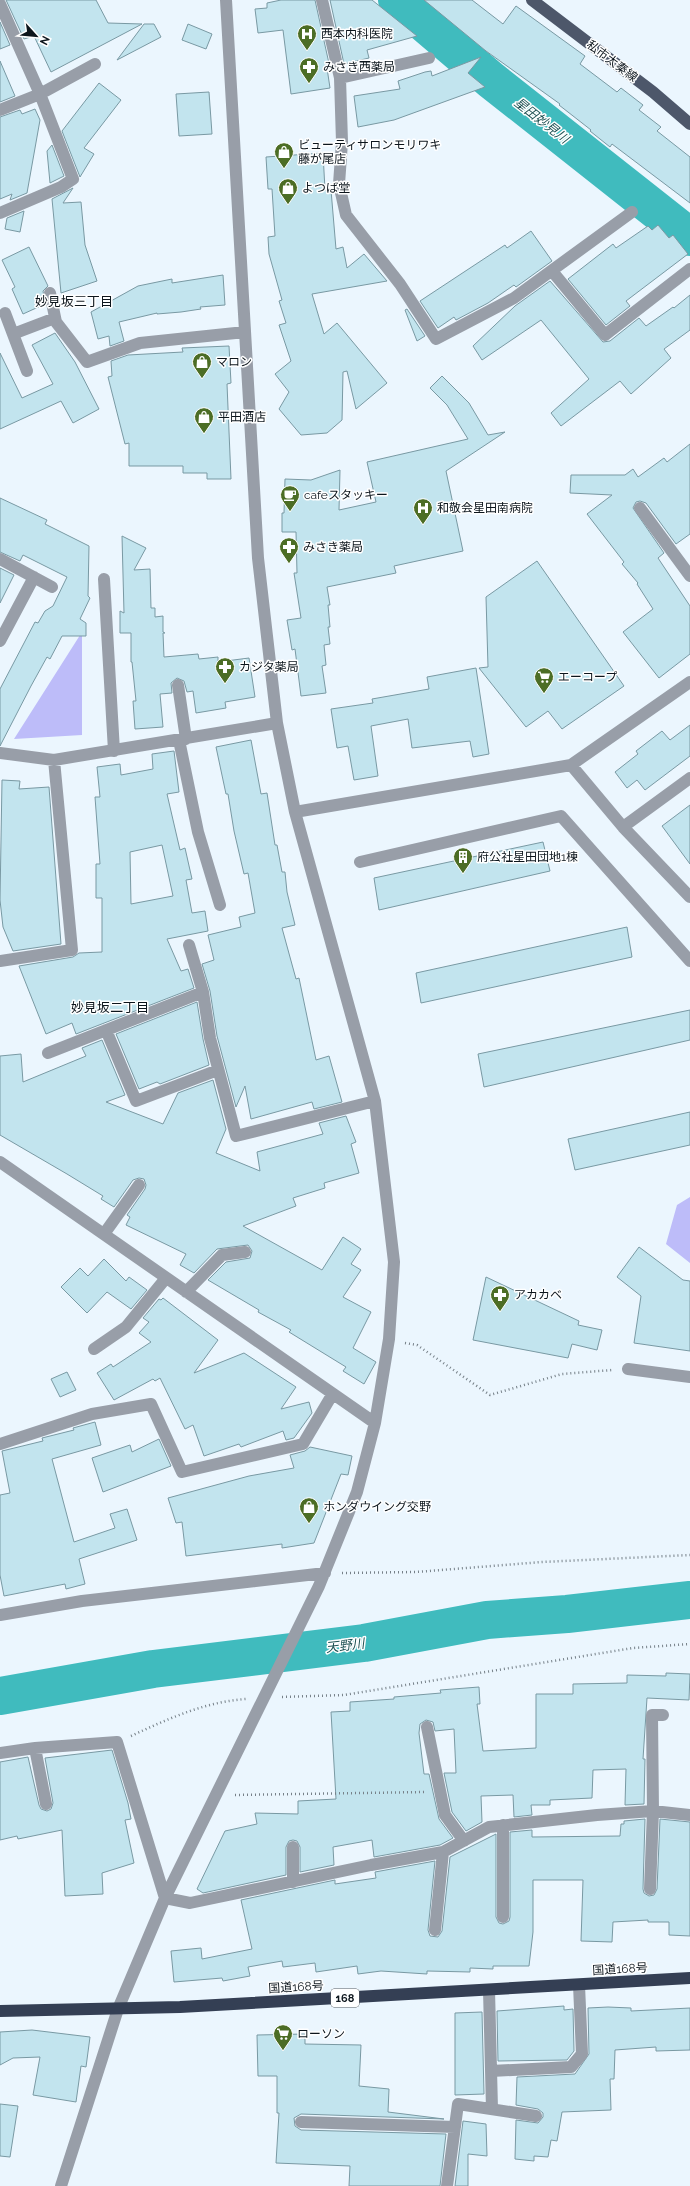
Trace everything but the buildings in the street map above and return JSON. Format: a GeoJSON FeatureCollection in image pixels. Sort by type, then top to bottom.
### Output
{"type":"FeatureCollection","features":[{"type":"Feature","properties":{"kind":"highway","name":"国道168号"},"geometry":{"type":"LineString","coordinates":[[0,2011],[118,2009],[690,1978]]}},
{"type":"Feature","properties":{"kind":"main road","name":"私市太秦線"},"geometry":{"type":"LineString","coordinates":[[532,0],[653,92],[690,124]]}},
{"type":"Feature","properties":{"kind":"street"},"geometry":{"type":"LineString","coordinates":[[61,2186],[118,2009],[165,1898],[266,1697],[319,1586],[357,1492],[375,1423],[389,1339],[394,1262],[375,1101],[295,812],[277,723],[258,558],[226,0]]}},
{"type":"Feature","properties":{"kind":"street"},"geometry":{"type":"LineString","coordinates":[[322,0],[340,78],[342,142],[339,184],[346,216],[400,284],[436,339],[514,298],[632,212]]}},
{"type":"Feature","properties":{"kind":"street"},"geometry":{"type":"LineString","coordinates":[[0,4],[40,94],[73,180],[61,187],[0,213]]}},
{"type":"Feature","properties":{"kind":"street"},"geometry":{"type":"LineString","coordinates":[[340,78],[429,58]]}},
{"type":"Feature","properties":{"kind":"street"},"geometry":{"type":"LineString","coordinates":[[0,110],[40,94],[95,64]]}},
{"type":"Feature","properties":{"kind":"street"},"geometry":{"type":"LineString","coordinates":[[552,271],[605,335],[690,269]]}},
{"type":"Feature","properties":{"kind":"street"},"geometry":{"type":"LineString","coordinates":[[50,293],[56,322],[86,362],[140,343],[245,332]]}},
{"type":"Feature","properties":{"kind":"street"},"geometry":{"type":"LineString","coordinates":[[5,313],[27,371]]}},
{"type":"Feature","properties":{"kind":"street"},"geometry":{"type":"LineString","coordinates":[[13,334],[55,318]]}},
{"type":"Feature","properties":{"kind":"street"},"geometry":{"type":"LineString","coordinates":[[640,508],[690,576]]}},
{"type":"Feature","properties":{"kind":"street"},"geometry":{"type":"LineString","coordinates":[[0,559],[52,587]]}},
{"type":"Feature","properties":{"kind":"street"},"geometry":{"type":"LineString","coordinates":[[0,641],[34,577]]}},
{"type":"Feature","properties":{"kind":"street"},"geometry":{"type":"LineString","coordinates":[[104,579],[114,751]]}},
{"type":"Feature","properties":{"kind":"street"},"geometry":{"type":"LineString","coordinates":[[295,812],[571,765],[690,682]]}},
{"type":"Feature","properties":{"kind":"street"},"geometry":{"type":"LineString","coordinates":[[178,685],[183,739],[198,832],[220,905]]}},
{"type":"Feature","properties":{"kind":"street"},"geometry":{"type":"LineString","coordinates":[[0,753],[54,760],[277,723]]}},
{"type":"Feature","properties":{"kind":"street"},"geometry":{"type":"LineString","coordinates":[[0,961],[72,950],[54,760]]}},
{"type":"Feature","properties":{"kind":"street"},"geometry":{"type":"LineString","coordinates":[[571,765],[623,827],[690,897]]}},
{"type":"Feature","properties":{"kind":"street"},"geometry":{"type":"LineString","coordinates":[[623,827],[690,778]]}},
{"type":"Feature","properties":{"kind":"street"},"geometry":{"type":"LineString","coordinates":[[360,862],[561,816],[690,961]]}},
{"type":"Feature","properties":{"kind":"street"},"geometry":{"type":"LineString","coordinates":[[189,945],[203,992],[210,1038],[236,1136],[375,1101]]}},
{"type":"Feature","properties":{"kind":"street"},"geometry":{"type":"LineString","coordinates":[[48,1052],[203,992]]}},
{"type":"Feature","properties":{"kind":"street"},"geometry":{"type":"LineString","coordinates":[[106,1030],[136,1101],[218,1070]]}},
{"type":"Feature","properties":{"kind":"street"},"geometry":{"type":"LineString","coordinates":[[0,1162],[332,1395],[375,1423]]}},
{"type":"Feature","properties":{"kind":"street"},"geometry":{"type":"LineString","coordinates":[[104,1234],[139,1185]]}},
{"type":"Feature","properties":{"kind":"street"},"geometry":{"type":"LineString","coordinates":[[186,1292],[222,1255],[245,1252]]}},
{"type":"Feature","properties":{"kind":"street"},"geometry":{"type":"LineString","coordinates":[[94,1349],[126,1328],[166,1278]]}},
{"type":"Feature","properties":{"kind":"street"},"geometry":{"type":"LineString","coordinates":[[628,1368],[690,1377]]}},
{"type":"Feature","properties":{"kind":"street"},"geometry":{"type":"LineString","coordinates":[[0,1444],[92,1414],[151,1404],[182,1472],[303,1444],[332,1395]]}},
{"type":"Feature","properties":{"kind":"street"},"geometry":{"type":"LineString","coordinates":[[0,1615],[82,1601],[325,1573]]}},
{"type":"Feature","properties":{"kind":"street"},"geometry":{"type":"LineString","coordinates":[[650,1889],[653,1811],[652,1715],[663,1715]]}},
{"type":"Feature","properties":{"kind":"street"},"geometry":{"type":"LineString","coordinates":[[427,1727],[445,1815],[464,1841]]}},
{"type":"Feature","properties":{"kind":"street"},"geometry":{"type":"LineString","coordinates":[[0,1753],[35,1748],[118,1742],[165,1898]]}},
{"type":"Feature","properties":{"kind":"street"},"geometry":{"type":"LineString","coordinates":[[35,1748],[46,1804]]}},
{"type":"Feature","properties":{"kind":"street"},"geometry":{"type":"LineString","coordinates":[[165,1898],[190,1903],[443,1852],[489,1827],[653,1811],[690,1815]]}},
{"type":"Feature","properties":{"kind":"street"},"geometry":{"type":"LineString","coordinates":[[503,1826],[503,1917]]}},
{"type":"Feature","properties":{"kind":"street"},"geometry":{"type":"LineString","coordinates":[[293,1847],[293,1882]]}},
{"type":"Feature","properties":{"kind":"street"},"geometry":{"type":"LineString","coordinates":[[434,1930],[443,1852]]}},
{"type":"Feature","properties":{"kind":"street"},"geometry":{"type":"LineString","coordinates":[[491,2071],[571,2067],[582,2054],[578,1985]]}},
{"type":"Feature","properties":{"kind":"street"},"geometry":{"type":"LineString","coordinates":[[489,1990],[492,2109]]}},
{"type":"Feature","properties":{"kind":"street"},"geometry":{"type":"LineString","coordinates":[[447,2186],[458,2104],[536,2116]]}},
{"type":"Feature","properties":{"kind":"street"},"geometry":{"type":"LineString","coordinates":[[301,2122],[455,2127]]}},
{"type":"Feature","properties":{"kind":"path"},"geometry":{"type":"LineString","coordinates":[[389,1339],[417,1345],[490,1395],[562,1374],[628,1368]]}},
{"type":"Feature","properties":{"kind":"path"},"geometry":{"type":"LineString","coordinates":[[325,1573],[416,1572],[542,1562],[690,1555]]}},
{"type":"Feature","properties":{"kind":"path"},"geometry":{"type":"LineString","coordinates":[[118,1742],[179,1714],[228,1700],[266,1697],[344,1695],[633,1648],[690,1644]]}},
{"type":"Feature","properties":{"kind":"path"},"geometry":{"type":"LineString","coordinates":[[244,1796],[440,1792]]}},
{"type":"Feature","properties":{"kind":"shaded area"},"geometry":{"type":"Polygon","coordinates":[[[82,632],[82,735],[14,739],[82,632]]]}},
{"type":"Feature","properties":{"kind":"shaded area"},"geometry":{"type":"Polygon","coordinates":[[[690,1197],[690,1263],[666,1244],[677,1205],[690,1197]]]}},
{"type":"Feature","properties":{"kind":"waterway","name":"星田妙見川"},"geometry":{"type":"LineString","coordinates":[[397,0],[491,80],[690,237]]}},
{"type":"Feature","properties":{"kind":"waterway","name":"天野川"},"geometry":{"type":"LineString","coordinates":[[0,1696],[153,1669],[364,1643],[487,1620],[567,1614],[690,1600]]}},
{"type":"Feature","properties":{"kind":"place","name":"西本内科医院"},"geometry":{"type":"Point","coordinates":[307,51]}},
{"type":"Feature","properties":{"kind":"place","name":"みさき西薬局"},"geometry":{"type":"Point","coordinates":[309,84]}},
{"type":"Feature","properties":{"kind":"place","name":"ビューティサロンモリワキ 藤が尾店"},"geometry":{"type":"Point","coordinates":[284,169]}},
{"type":"Feature","properties":{"kind":"place","name":"よつば堂"},"geometry":{"type":"Point","coordinates":[288,205]}},
{"type":"Feature","properties":{"kind":"place","name":"マロン"},"geometry":{"type":"Point","coordinates":[202,379]}},
{"type":"Feature","properties":{"kind":"place","name":"平田酒店"},"geometry":{"type":"Point","coordinates":[204,434]}},
{"type":"Feature","properties":{"kind":"place","name":"cafeスタッキー"},"geometry":{"type":"Point","coordinates":[290,512]}},
{"type":"Feature","properties":{"kind":"place","name":"和敬会星田南病院"},"geometry":{"type":"Point","coordinates":[423,525]}},
{"type":"Feature","properties":{"kind":"place","name":"みさき薬局"},"geometry":{"type":"Point","coordinates":[289,564]}},
{"type":"Feature","properties":{"kind":"place","name":"カジタ薬局"},"geometry":{"type":"Point","coordinates":[225,684]}},
{"type":"Feature","properties":{"kind":"place","name":"エーコープ"},"geometry":{"type":"Point","coordinates":[544,694]}},
{"type":"Feature","properties":{"kind":"place","name":"府公社星田団地1棟"},"geometry":{"type":"Point","coordinates":[463,874]}},
{"type":"Feature","properties":{"kind":"place","name":"アカカベ"},"geometry":{"type":"Point","coordinates":[500,1312]}},
{"type":"Feature","properties":{"kind":"place","name":"ホンダウイング交野"},"geometry":{"type":"Point","coordinates":[309,1524]}},
{"type":"Feature","properties":{"kind":"place","name":"ローソン"},"geometry":{"type":"Point","coordinates":[283,2051]}},
{"type":"Feature","properties":{"kind":"district","name":"妙見坂三丁目"},"geometry":{"type":"Point","coordinates":[74,301]}},
{"type":"Feature","properties":{"kind":"district","name":"妙見坂二丁目"},"geometry":{"type":"Point","coordinates":[110,1007]}}]}
